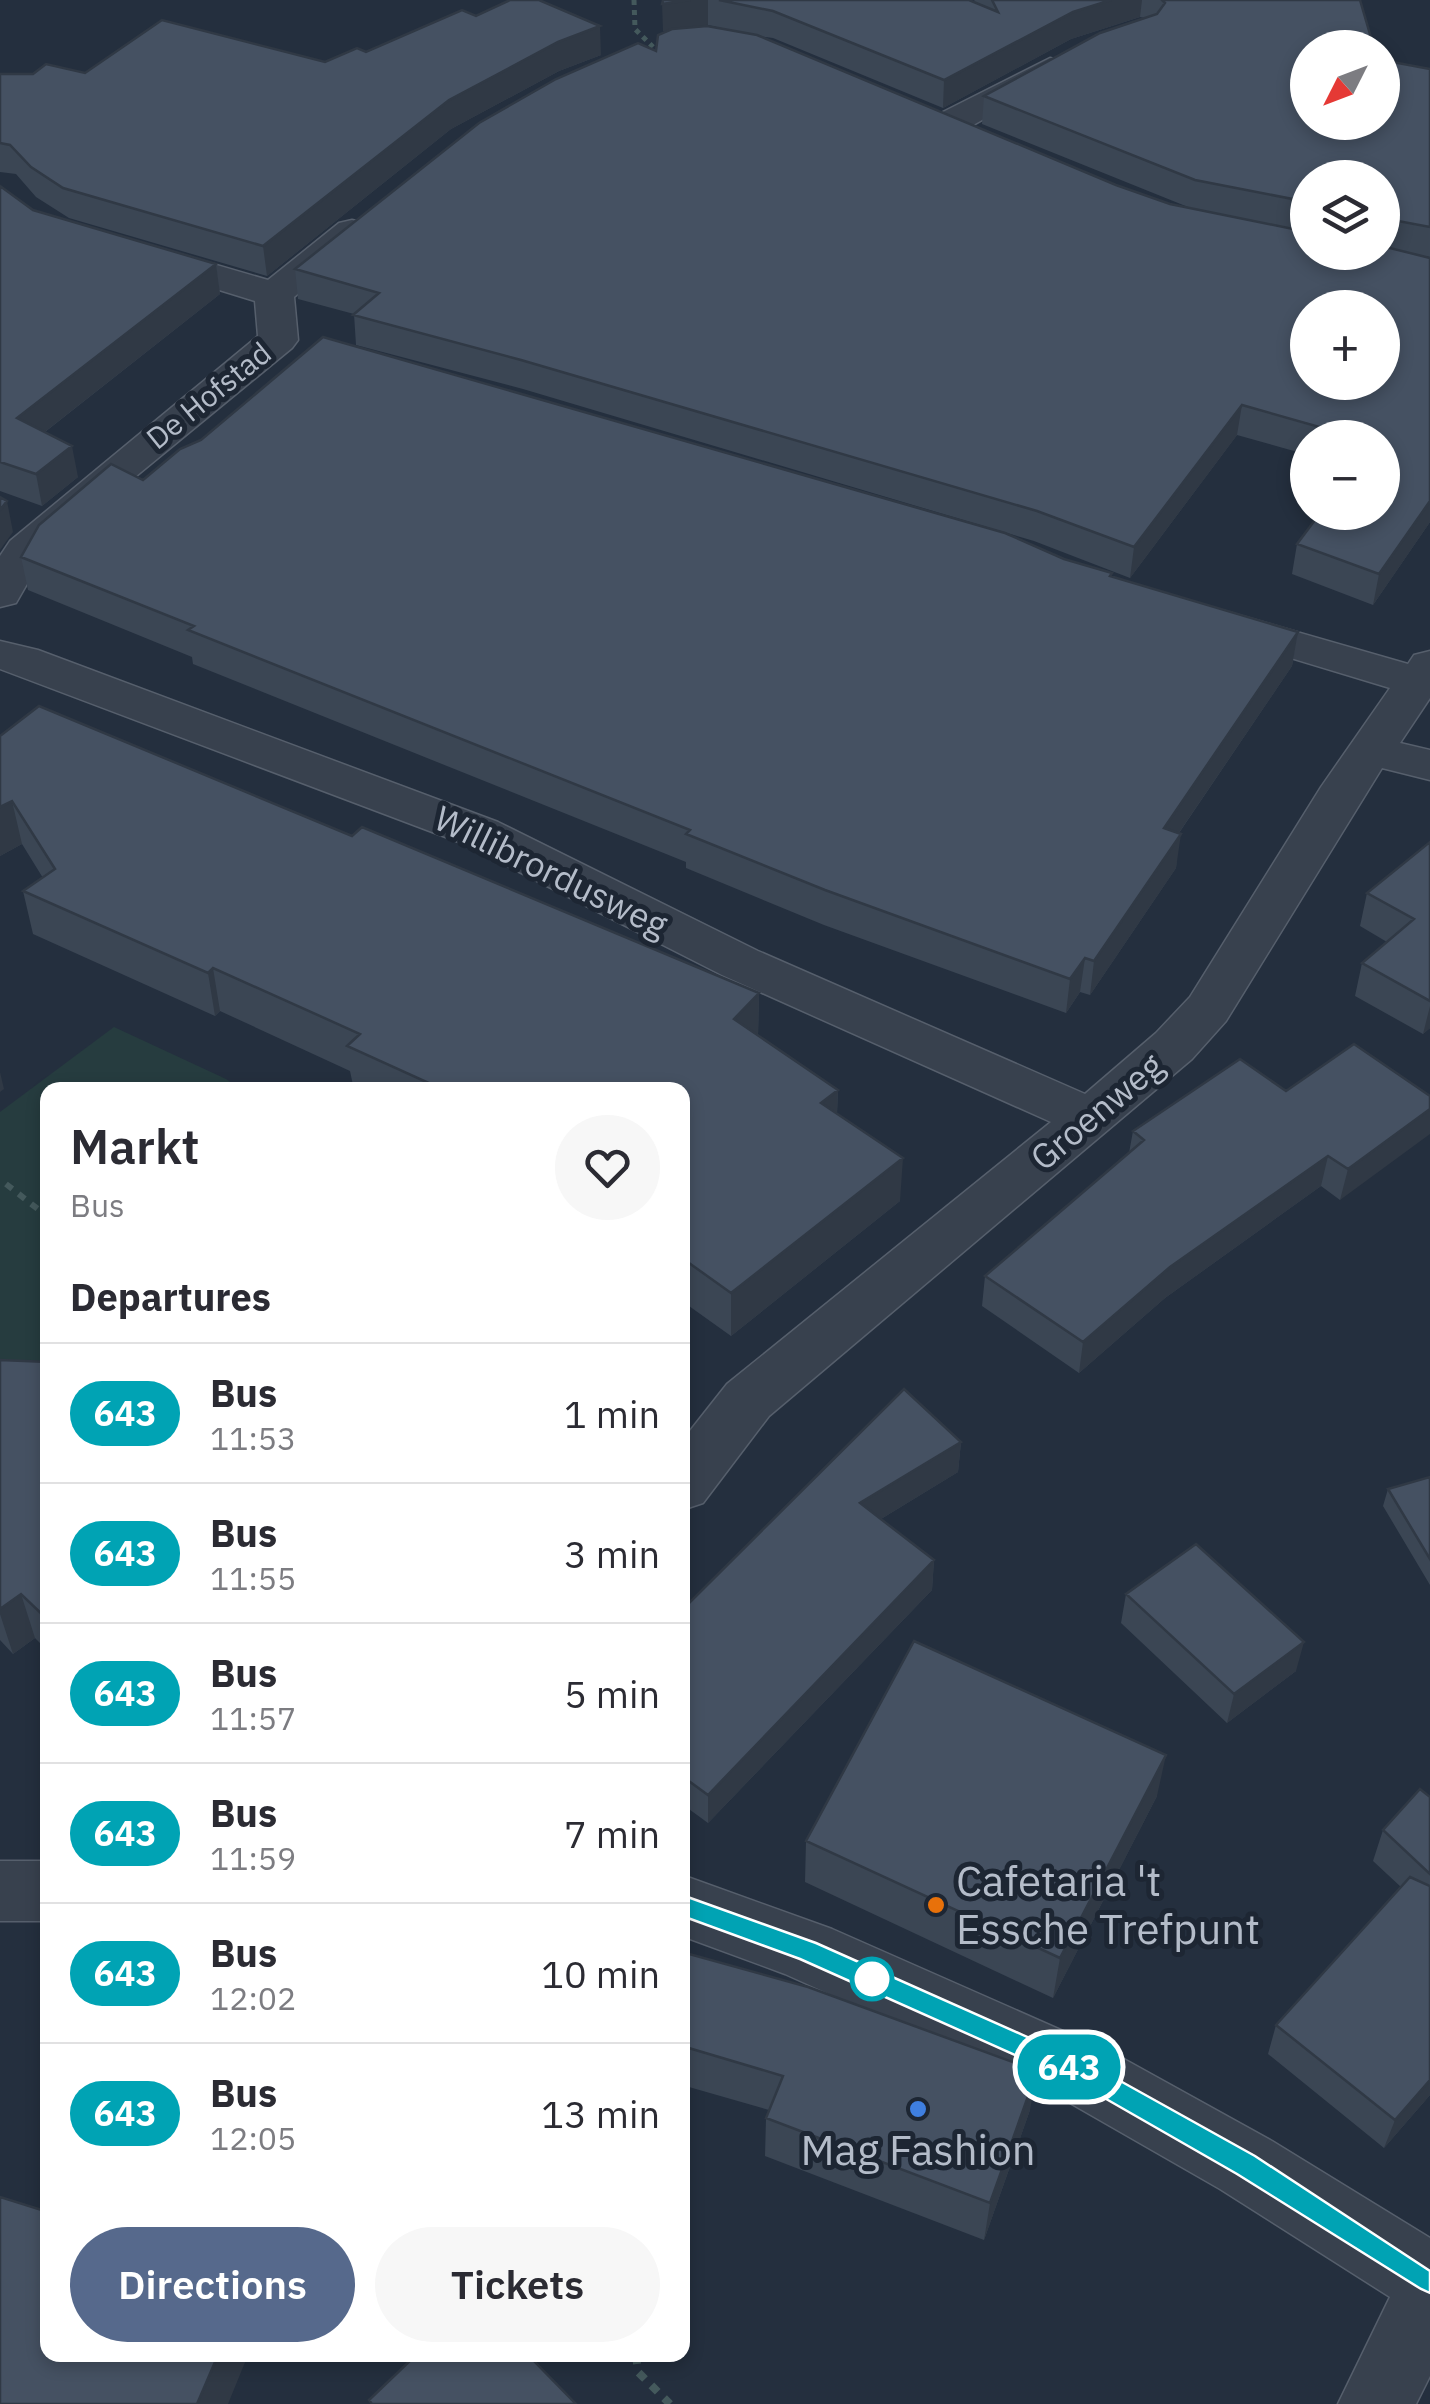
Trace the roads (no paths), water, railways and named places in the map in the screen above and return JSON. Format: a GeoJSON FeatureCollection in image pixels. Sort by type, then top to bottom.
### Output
{"type":"FeatureCollection","features":[{"type":"Feature","properties":{"kind":"street"},"geometry":{"type":"LineString","coordinates":[[982,140],[931,118],[1084,50]]}},
{"type":"Feature","properties":{"kind":"street","name":"De Hofstad"},"geometry":{"type":"LineString","coordinates":[[0,594],[25,550],[31,521],[296,345],[274,294],[377,211]]}},
{"type":"Feature","properties":{"kind":"street"},"geometry":{"type":"LineString","coordinates":[[109,245],[274,294]]}},
{"type":"Feature","properties":{"kind":"street"},"geometry":{"type":"LineString","coordinates":[[1191,614],[1424,674]]}},
{"type":"Feature","properties":{"kind":"street","name":"Willibrordusweg"},"geometry":{"type":"LineString","coordinates":[[0,656],[22,660],[481,833],[740,964],[1091,1118]]}},
{"type":"Feature","properties":{"kind":"street","name":"Groenweg"},"geometry":{"type":"LineString","coordinates":[[690,1476],[748,1400],[1091,1118],[1174,1046],[1208,1009],[1371,750],[1424,674]]}},
{"type":"Feature","properties":{"kind":"street"},"geometry":{"type":"LineString","coordinates":[[1371,750],[1430,765]]}},
{"type":"Feature","properties":{"kind":"street"},"geometry":{"type":"LineString","coordinates":[[0,1891],[40,1891]]}},
{"type":"Feature","properties":{"kind":"street"},"geometry":{"type":"LineString","coordinates":[[690,1908],[808,1951],[1088,2076],[1246,2165],[1430,2280]]}},
{"type":"Feature","properties":{"kind":"street"},"geometry":{"type":"LineString","coordinates":[[1376,2404],[1430,2296]]}},
{"type":"Feature","properties":{"kind":"place","name":"Cafetaria 't Essche Trefpunt"},"geometry":{"type":"Point","coordinates":[936,1905]}},
{"type":"Feature","properties":{"kind":"place","name":"Mag Fashion"},"geometry":{"type":"Point","coordinates":[918,2109]}}]}
